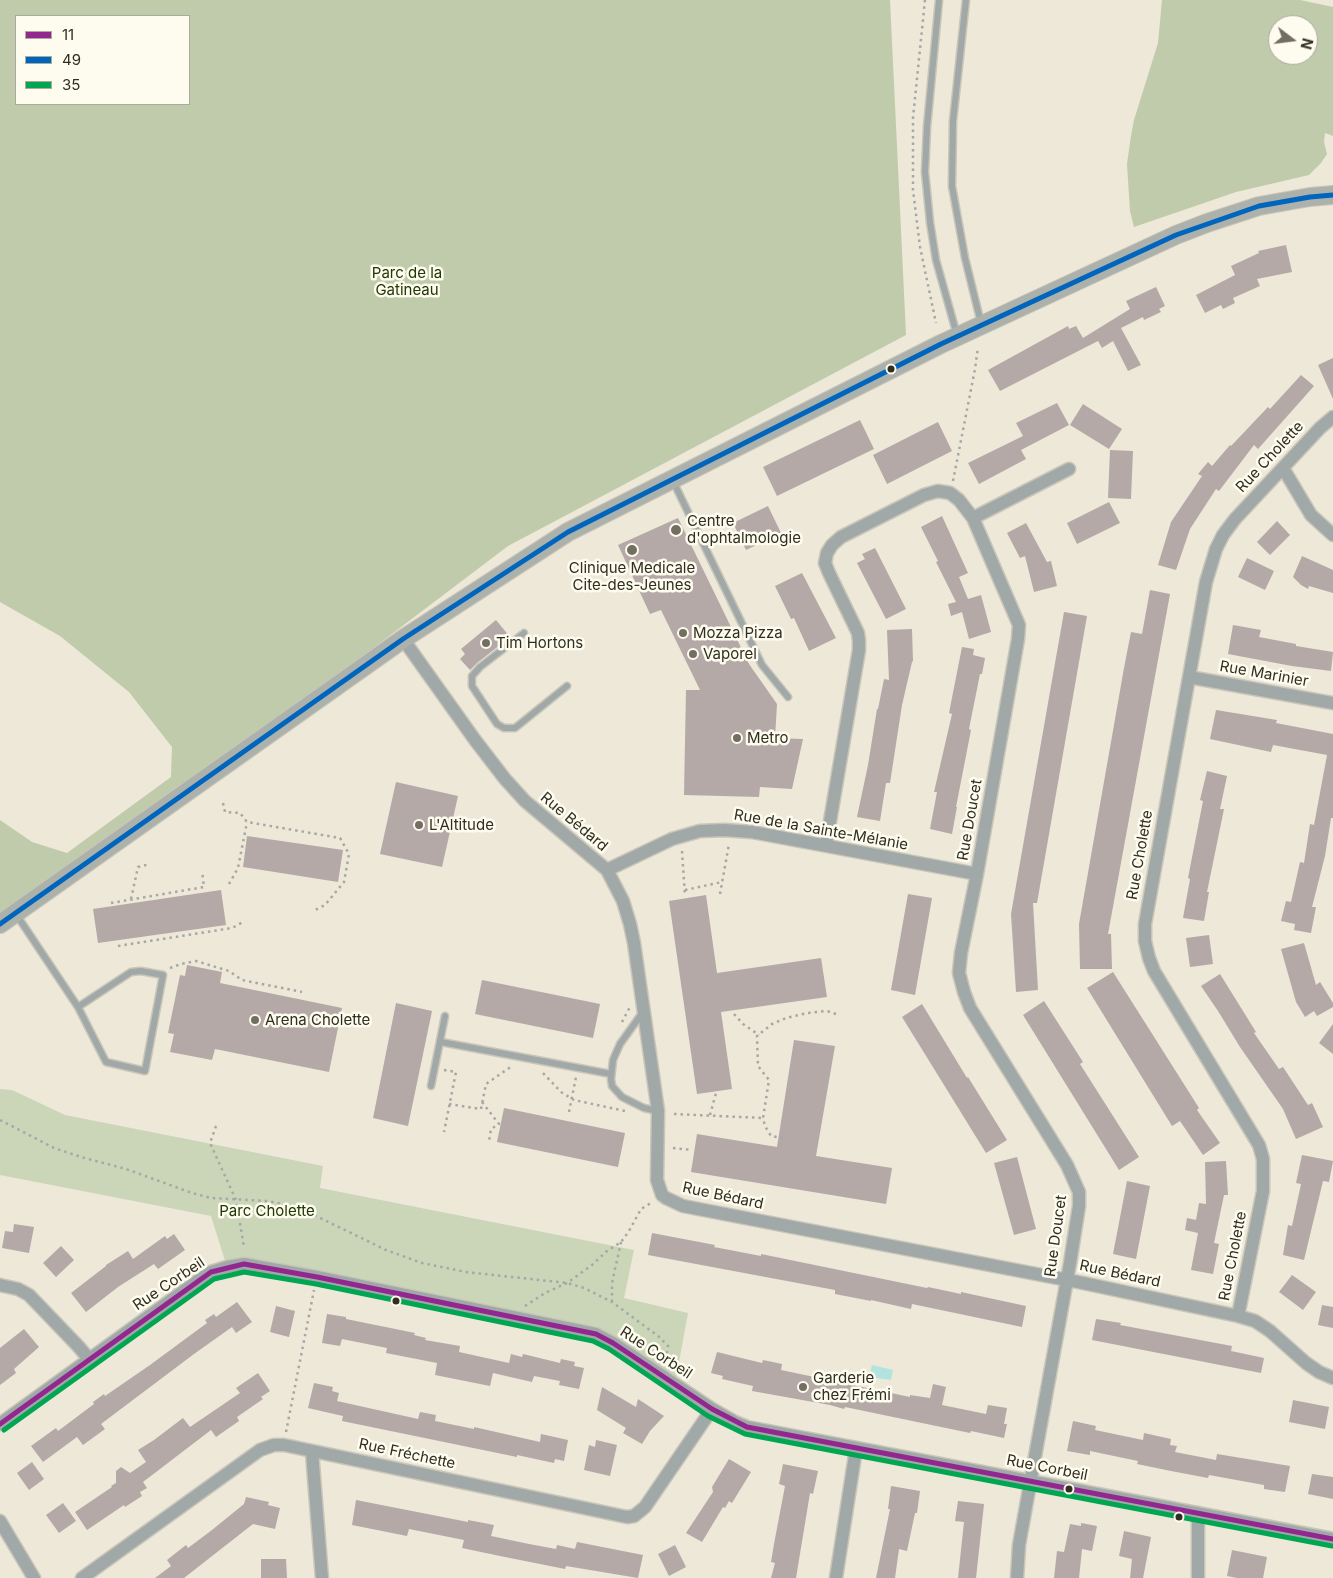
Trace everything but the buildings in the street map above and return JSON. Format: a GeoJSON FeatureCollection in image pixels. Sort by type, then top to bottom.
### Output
{"type":"FeatureCollection","features":[{"type":"Feature","properties":{"kind":"street"},"geometry":{"type":"LineString","coordinates":[[0,924],[403,639],[502,573],[568,532],[982,324],[1176,235],[1259,206],[1333,195]]}},
{"type":"Feature","properties":{"kind":"street","name":"Rue Cholette"},"geometry":{"type":"LineString","coordinates":[[1238,1316],[1263,1191],[1263,1159],[1259,1145],[1154,971],[1145,941],[1145,924],[1210,565],[1223,535],[1235,519],[1320,428],[1333,417]]}},
{"type":"Feature","properties":{"kind":"street"},"geometry":{"type":"LineString","coordinates":[[973,518],[1070,468]]}},
{"type":"Feature","properties":{"kind":"street"},"geometry":{"type":"LineString","coordinates":[[1283,468],[1312,515],[1333,534]]}},
{"type":"Feature","properties":{"kind":"street"},"geometry":{"type":"LineString","coordinates":[[826,845],[859,650],[858,633],[825,563],[827,553],[832,544],[841,537],[924,495],[938,491],[950,493]]}},
{"type":"Feature","properties":{"kind":"street","name":"Rue Doucet"},"geometry":{"type":"LineString","coordinates":[[950,493],[960,500],[973,518],[1018,625],[1018,639],[977,874],[961,953],[959,974],[970,1008],[1067,1165],[1079,1192],[1079,1206],[1019,1545],[1017,1578]]}},
{"type":"Feature","properties":{"kind":"street","name":"Rue Bédard"},"geometry":{"type":"LineString","coordinates":[[403,639],[474,738],[524,801],[607,870],[623,901],[630,924],[658,1111],[657,1180],[662,1195],[673,1202],[1238,1316],[1255,1321],[1263,1326],[1306,1363],[1319,1372],[1333,1378]]}},
{"type":"Feature","properties":{"kind":"street","name":"Rue Marinier"},"geometry":{"type":"LineString","coordinates":[[1189,677],[1333,703]]}},
{"type":"Feature","properties":{"kind":"street","name":"Rue de la Sainte-Mélanie"},"geometry":{"type":"LineString","coordinates":[[607,870],[672,839],[700,831],[724,830],[752,832],[977,874]]}},
{"type":"Feature","properties":{"kind":"street","name":"Rue Corbeil"},"geometry":{"type":"LineString","coordinates":[[0,1424],[211,1272],[227,1266],[244,1264],[596,1334],[614,1343],[712,1409],[747,1427],[1333,1539]]}},
{"type":"Feature","properties":{"kind":"street"},"geometry":{"type":"LineString","coordinates":[[0,1285],[18,1289],[29,1295],[90,1360]]}},
{"type":"Feature","properties":{"kind":"street","name":"Rue Fréchette"},"geometry":{"type":"LineString","coordinates":[[82,1578],[260,1450],[274,1445],[284,1445],[634,1516],[645,1507],[712,1409]]}},
{"type":"Feature","properties":{"kind":"street"},"geometry":{"type":"LineString","coordinates":[[836,1578],[856,1449]]}},
{"type":"Feature","properties":{"kind":"street"},"geometry":{"type":"LineString","coordinates":[[312,1452],[322,1578]]}},
{"type":"Feature","properties":{"kind":"street"},"geometry":{"type":"LineString","coordinates":[[1198,1513],[1198,1578]]}},
{"type":"Feature","properties":{"kind":"street"},"geometry":{"type":"LineString","coordinates":[[0,1521],[34,1578]]}},
{"type":"Feature","properties":{"kind":"street"},"geometry":{"type":"LineString","coordinates":[[97,1568],[105,1578]]}},
{"type":"Feature","properties":{"kind":"lane"},"geometry":{"type":"LineString","coordinates":[[939,0],[926,134],[925,172],[936,260],[957,337]]}},
{"type":"Feature","properties":{"kind":"lane"},"geometry":{"type":"LineString","coordinates":[[966,0],[953,121],[952,186],[965,258],[982,324]]}},
{"type":"Feature","properties":{"kind":"lane"},"geometry":{"type":"LineString","coordinates":[[672,480],[762,665],[788,697]]}},
{"type":"Feature","properties":{"kind":"lane"},"geometry":{"type":"LineString","coordinates":[[524,633],[480,667],[472,676],[472,686],[498,724],[506,729],[515,728],[567,686]]}},
{"type":"Feature","properties":{"kind":"lane"},"geometry":{"type":"LineString","coordinates":[[15,913],[78,1007],[106,1062],[145,1071],[162,975],[141,971],[132,972],[78,1007]]}},
{"type":"Feature","properties":{"kind":"lane"},"geometry":{"type":"LineString","coordinates":[[644,1011],[620,1044],[613,1060],[612,1086],[622,1097],[644,1108],[658,1111]]}},
{"type":"Feature","properties":{"kind":"lane"},"geometry":{"type":"LineString","coordinates":[[431,1086],[445,1016]]}},
{"type":"Feature","properties":{"kind":"lane"},"geometry":{"type":"LineString","coordinates":[[441,1042],[611,1074]]}},
{"type":"Feature","properties":{"kind":"path"},"geometry":{"type":"LineString","coordinates":[[950,493],[978,347]]}},
{"type":"Feature","properties":{"kind":"path"},"geometry":{"type":"LineString","coordinates":[[223,804],[225,812],[240,813],[247,822],[340,838],[349,854],[344,882],[325,905],[314,910]]}},
{"type":"Feature","properties":{"kind":"path"},"geometry":{"type":"LineString","coordinates":[[229,884],[238,868],[247,822]]}},
{"type":"Feature","properties":{"kind":"path"},"geometry":{"type":"LineString","coordinates":[[720,894],[729,844]]}},
{"type":"Feature","properties":{"kind":"path"},"geometry":{"type":"LineString","coordinates":[[682,851],[686,896]]}},
{"type":"Feature","properties":{"kind":"path"},"geometry":{"type":"LineString","coordinates":[[131,899],[138,867],[150,864]]}},
{"type":"Feature","properties":{"kind":"path"},"geometry":{"type":"LineString","coordinates":[[111,903],[204,887],[202,871]]}},
{"type":"Feature","properties":{"kind":"path"},"geometry":{"type":"LineString","coordinates":[[685,890],[722,882]]}},
{"type":"Feature","properties":{"kind":"path"},"geometry":{"type":"LineString","coordinates":[[118,946],[232,928],[243,922]]}},
{"type":"Feature","properties":{"kind":"path"},"geometry":{"type":"LineString","coordinates":[[170,968],[196,962],[229,971],[242,980],[302,992]]}},
{"type":"Feature","properties":{"kind":"path"},"geometry":{"type":"LineString","coordinates":[[783,1138],[771,1136],[765,1126],[763,1118],[769,1080],[758,1066],[757,1036],[772,1024],[786,1018],[827,1011],[838,1015]]}},
{"type":"Feature","properties":{"kind":"path"},"geometry":{"type":"LineString","coordinates":[[734,1014],[743,1024],[759,1034]]}},
{"type":"Feature","properties":{"kind":"path"},"geometry":{"type":"LineString","coordinates":[[449,1104],[481,1109],[486,1084],[512,1066],[515,1055]]}},
{"type":"Feature","properties":{"kind":"path"},"geometry":{"type":"LineString","coordinates":[[568,1112],[578,1068]]}},
{"type":"Feature","properties":{"kind":"path"},"geometry":{"type":"LineString","coordinates":[[435,1069],[456,1072],[444,1132]]}},
{"type":"Feature","properties":{"kind":"path"},"geometry":{"type":"LineString","coordinates":[[536,1072],[544,1073],[561,1092],[572,1099],[629,1111]]}},
{"type":"Feature","properties":{"kind":"path"},"geometry":{"type":"LineString","coordinates":[[710,1115],[716,1093]]}},
{"type":"Feature","properties":{"kind":"path"},"geometry":{"type":"LineString","coordinates":[[482,1102],[499,1124],[492,1129],[489,1141]]}},
{"type":"Feature","properties":{"kind":"path"},"geometry":{"type":"LineString","coordinates":[[674,1114],[763,1118]]}},
{"type":"Feature","properties":{"kind":"path"},"geometry":{"type":"LineString","coordinates":[[0,1120],[54,1148],[126,1168],[192,1193],[212,1198],[267,1201],[289,1205],[310,1213],[386,1250],[422,1264],[466,1272],[567,1283],[584,1288],[612,1302],[666,1343],[668,1349],[661,1361],[656,1358]]}},
{"type":"Feature","properties":{"kind":"path"},"geometry":{"type":"LineString","coordinates":[[216,1126],[210,1143],[236,1200],[244,1247]]}},
{"type":"Feature","properties":{"kind":"path"},"geometry":{"type":"LineString","coordinates":[[674,1148],[692,1150]]}},
{"type":"Feature","properties":{"kind":"path"},"geometry":{"type":"LineString","coordinates":[[508,1316],[545,1293],[567,1283],[620,1242],[629,1231],[640,1209],[652,1203]]}},
{"type":"Feature","properties":{"kind":"path"},"geometry":{"type":"LineString","coordinates":[[612,1302],[612,1283],[620,1242]]}},
{"type":"Feature","properties":{"kind":"path"},"geometry":{"type":"LineString","coordinates":[[284,1445],[317,1277]]}},
{"type":"Feature","properties":{"kind":"green space","name":"Parc de la Gatineau"},"geometry":{"type":"Polygon","coordinates":[[[0,0],[890,0],[906,335],[508,546],[0,931],[0,820],[32,842],[67,853],[171,777],[172,747],[129,692],[60,636],[0,602],[0,0]]]}},
{"type":"Feature","properties":{"kind":"green space"},"geometry":{"type":"Polygon","coordinates":[[[1162,0],[1300,0],[1333,7],[1333,136],[1325,133],[1324,142],[1327,154],[1309,175],[1236,192],[1134,227],[1130,211],[1127,164],[1134,120],[1158,43],[1162,0]]]}},
{"type":"Feature","properties":{"kind":"green space","name":"Parc Cholette"},"geometry":{"type":"Polygon","coordinates":[[[0,1089],[12,1090],[65,1115],[323,1166],[320,1188],[634,1250],[624,1298],[688,1313],[675,1384],[596,1334],[227,1267],[211,1216],[0,1175],[0,1089]]]}},
{"type":"Feature","properties":{"kind":"water"},"geometry":{"type":"Polygon","coordinates":[[[872,1365],[893,1370],[891,1380],[869,1377],[872,1365]]]}},
{"type":"Feature","properties":{"kind":"transit line","name":"49"},"geometry":{"type":"LineString","coordinates":[[0,924],[403,639],[568,532],[941,344],[1176,235],[1259,206],[1333,195]]}},
{"type":"Feature","properties":{"kind":"transit line","name":"11"},"geometry":{"type":"LineString","coordinates":[[0,1424],[211,1272],[244,1264],[596,1334],[613,1343],[712,1409],[747,1427],[1333,1539]]}},
{"type":"Feature","properties":{"kind":"transit line","name":"35"},"geometry":{"type":"LineString","coordinates":[[4,1430],[214,1279],[244,1272],[316,1284],[593,1341],[609,1349],[708,1416],[745,1434],[1332,1546]]}},
{"type":"Feature","properties":{"kind":"place","name":"Centre d'ophtalmologie"},"geometry":{"type":"Point","coordinates":[676,530]}},
{"type":"Feature","properties":{"kind":"place","name":"Clinique Medicale Cite-des-Jeunes"},"geometry":{"type":"Point","coordinates":[632,550]}},
{"type":"Feature","properties":{"kind":"place","name":"Mozza Pizza"},"geometry":{"type":"Point","coordinates":[683,633]}},
{"type":"Feature","properties":{"kind":"place","name":"Tim Hortons"},"geometry":{"type":"Point","coordinates":[486,643]}},
{"type":"Feature","properties":{"kind":"place","name":"Vaporel"},"geometry":{"type":"Point","coordinates":[693,654]}},
{"type":"Feature","properties":{"kind":"place","name":"Metro"},"geometry":{"type":"Point","coordinates":[737,738]}},
{"type":"Feature","properties":{"kind":"place","name":"L'Altitude"},"geometry":{"type":"Point","coordinates":[419,825]}},
{"type":"Feature","properties":{"kind":"place","name":"Arena Cholette"},"geometry":{"type":"Point","coordinates":[255,1020]}},
{"type":"Feature","properties":{"kind":"place","name":"Garderie chez Frémi"},"geometry":{"type":"Point","coordinates":[803,1387]}}]}
